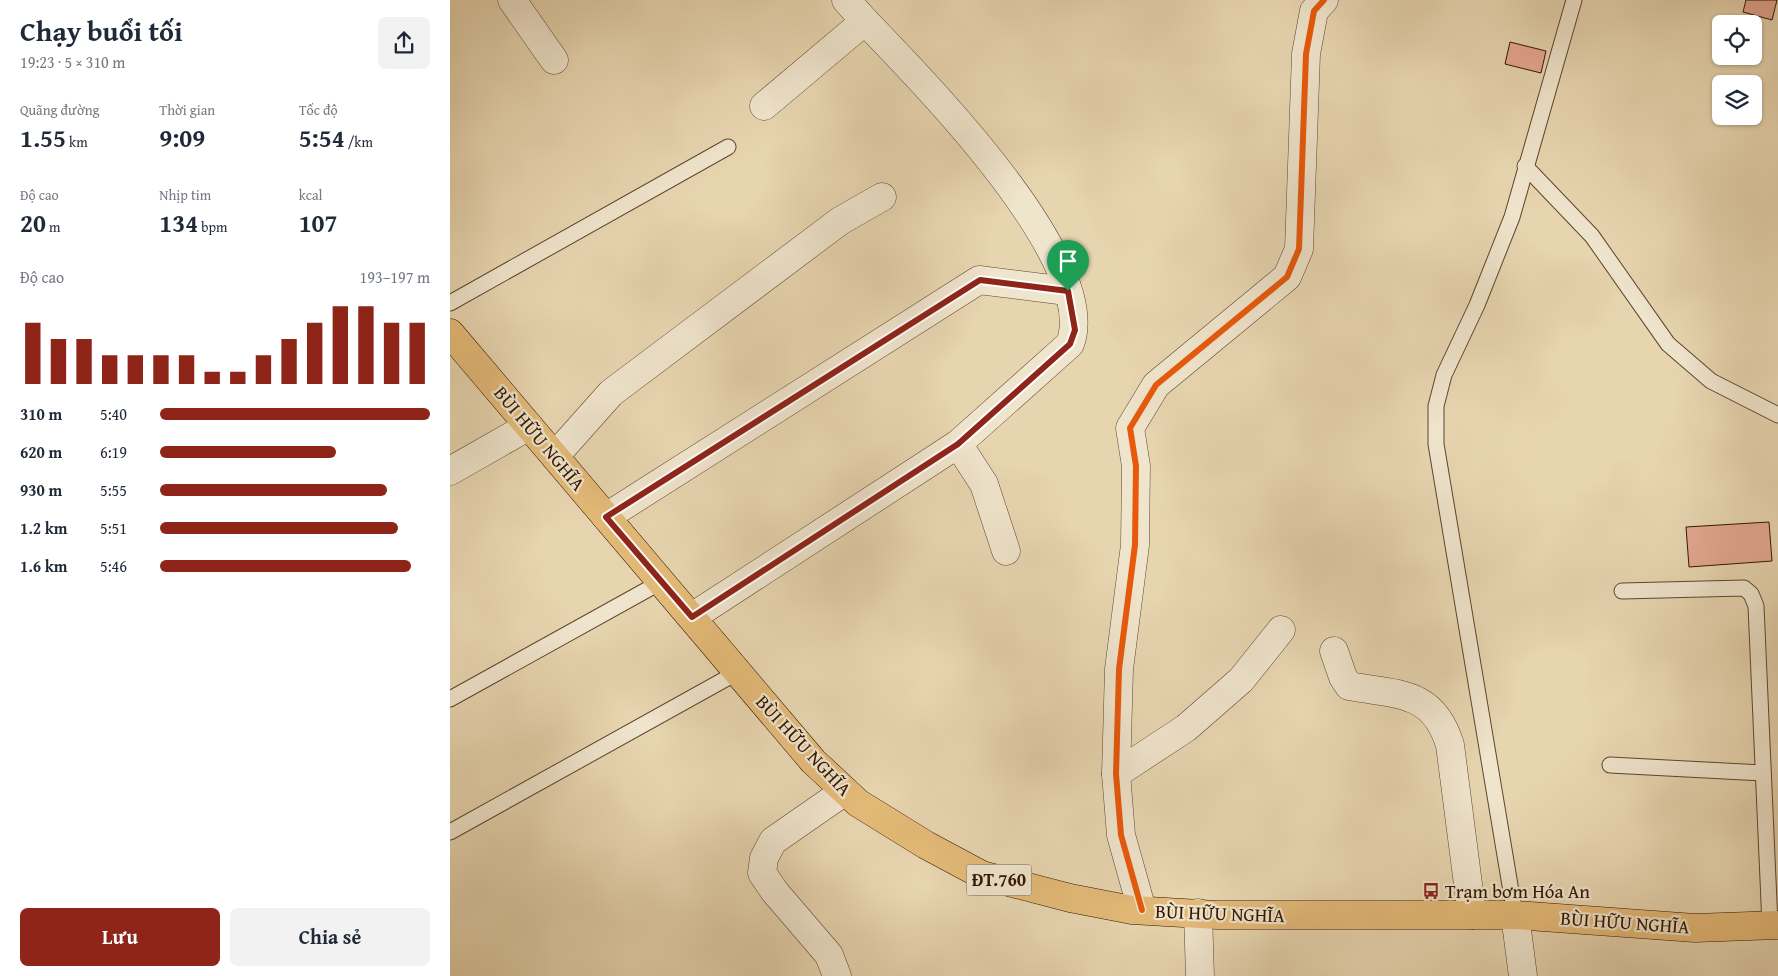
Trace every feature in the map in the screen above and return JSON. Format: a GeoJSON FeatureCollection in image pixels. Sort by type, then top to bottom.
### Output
{"type":"FeatureCollection","features":[{"type":"Feature","properties":{"kind":"main road","name":"BÙI HỮU NGHĨA"},"geometry":{"type":"LineString","coordinates":[[450,333],[814,761],[858,803],[926,845],[982,875],[1070,898],[1142,910],[1198,913],[1515,915],[1695,928],[1774,925]]}},
{"type":"Feature","properties":{"kind":"street"},"geometry":{"type":"LineString","coordinates":[[512,0],[554,60]]}},
{"type":"Feature","properties":{"kind":"street"},"geometry":{"type":"LineString","coordinates":[[692,617],[958,444],[1070,344],[1075,330],[1062,269],[1048,244],[981,146],[846,0]]}},
{"type":"Feature","properties":{"kind":"street"},"geometry":{"type":"LineString","coordinates":[[1142,910],[1121,835],[1116,774],[1119,669],[1134,545],[1136,466],[1130,428],[1156,385],[1288,277],[1299,249],[1306,54],[1316,4]]}},
{"type":"Feature","properties":{"kind":"street"},"geometry":{"type":"LineString","coordinates":[[764,106],[866,21]]}},
{"type":"Feature","properties":{"kind":"street"},"geometry":{"type":"LineString","coordinates":[[555,456],[611,393],[840,221],[882,196]]}},
{"type":"Feature","properties":{"kind":"street"},"geometry":{"type":"LineString","coordinates":[[606,517],[980,280],[1068,291]]}},
{"type":"Feature","properties":{"kind":"street"},"geometry":{"type":"LineString","coordinates":[[450,471],[529,426]]}},
{"type":"Feature","properties":{"kind":"street"},"geometry":{"type":"LineString","coordinates":[[958,444],[984,484],[1006,551]]}},
{"type":"Feature","properties":{"kind":"street"},"geometry":{"type":"LineString","coordinates":[[1116,774],[1186,728],[1207,710],[1241,680],[1281,630]]}},
{"type":"Feature","properties":{"kind":"street"},"geometry":{"type":"LineString","coordinates":[[1334,651],[1343,677],[1349,686],[1413,697],[1433,711],[1444,724],[1450,745],[1472,915]]}},
{"type":"Feature","properties":{"kind":"street"},"geometry":{"type":"LineString","coordinates":[[838,976],[829,955],[775,892],[762,873],[764,858],[773,841],[845,791]]}},
{"type":"Feature","properties":{"kind":"street"},"geometry":{"type":"LineString","coordinates":[[1198,913],[1200,976]]}},
{"type":"Feature","properties":{"kind":"street"},"geometry":{"type":"LineString","coordinates":[[1515,915],[1523,976]]}},
{"type":"Feature","properties":{"kind":"lane"},"geometry":{"type":"LineString","coordinates":[[1515,915],[1436,444],[1436,406],[1444,375],[1477,305],[1512,217],[1525,166],[1574,0]]}},
{"type":"Feature","properties":{"kind":"lane"},"geometry":{"type":"LineString","coordinates":[[450,302],[728,147]]}},
{"type":"Feature","properties":{"kind":"lane"},"geometry":{"type":"LineString","coordinates":[[1525,166],[1592,236],[1668,344],[1711,381],[1778,415]]}},
{"type":"Feature","properties":{"kind":"lane"},"geometry":{"type":"LineString","coordinates":[[450,699],[661,582]]}},
{"type":"Feature","properties":{"kind":"lane"},"geometry":{"type":"LineString","coordinates":[[1622,590],[1744,588],[1751,594],[1756,606],[1763,773],[1774,925]]}},
{"type":"Feature","properties":{"kind":"lane"},"geometry":{"type":"LineString","coordinates":[[450,832],[738,672]]}},
{"type":"Feature","properties":{"kind":"lane"},"geometry":{"type":"LineString","coordinates":[[1610,765],[1763,773]]}},
{"type":"Feature","properties":{"kind":"building"},"geometry":{"type":"Polygon","coordinates":[[[1746,0],[1777,0],[1772,20],[1762,17],[1762,15],[1743,12],[1746,0]]]}},
{"type":"Feature","properties":{"kind":"building"},"geometry":{"type":"Polygon","coordinates":[[[1510,42],[1546,51],[1541,73],[1505,64],[1510,42]]]}},
{"type":"Feature","properties":{"kind":"building"},"geometry":{"type":"Polygon","coordinates":[[[1769,522],[1772,561],[1689,567],[1686,527],[1769,522]]]}},
{"type":"Feature","properties":{"kind":"cycle path"},"geometry":{"type":"LineString","coordinates":[[1142,910],[1121,835],[1116,774],[1119,669],[1135,545],[1136,466],[1130,428],[1156,385],[1287,277],[1299,249],[1306,54],[1314,11],[1324,0]]}},
{"type":"Feature","properties":{"kind":"cycle path"},"geometry":{"type":"LineString","coordinates":[[692,617],[958,444],[1055,357]]}},
{"type":"Feature","properties":{"kind":"place","name":"Trạm bơm Hóa An"},"geometry":{"type":"Point","coordinates":[1431,891]}},
{"type":"Feature","properties":{"kind":"route"},"geometry":{"type":"LineString","coordinates":[[980,280],[1068,291],[1075,330],[1070,344],[958,444],[692,617],[606,517],[980,280]]}}]}
